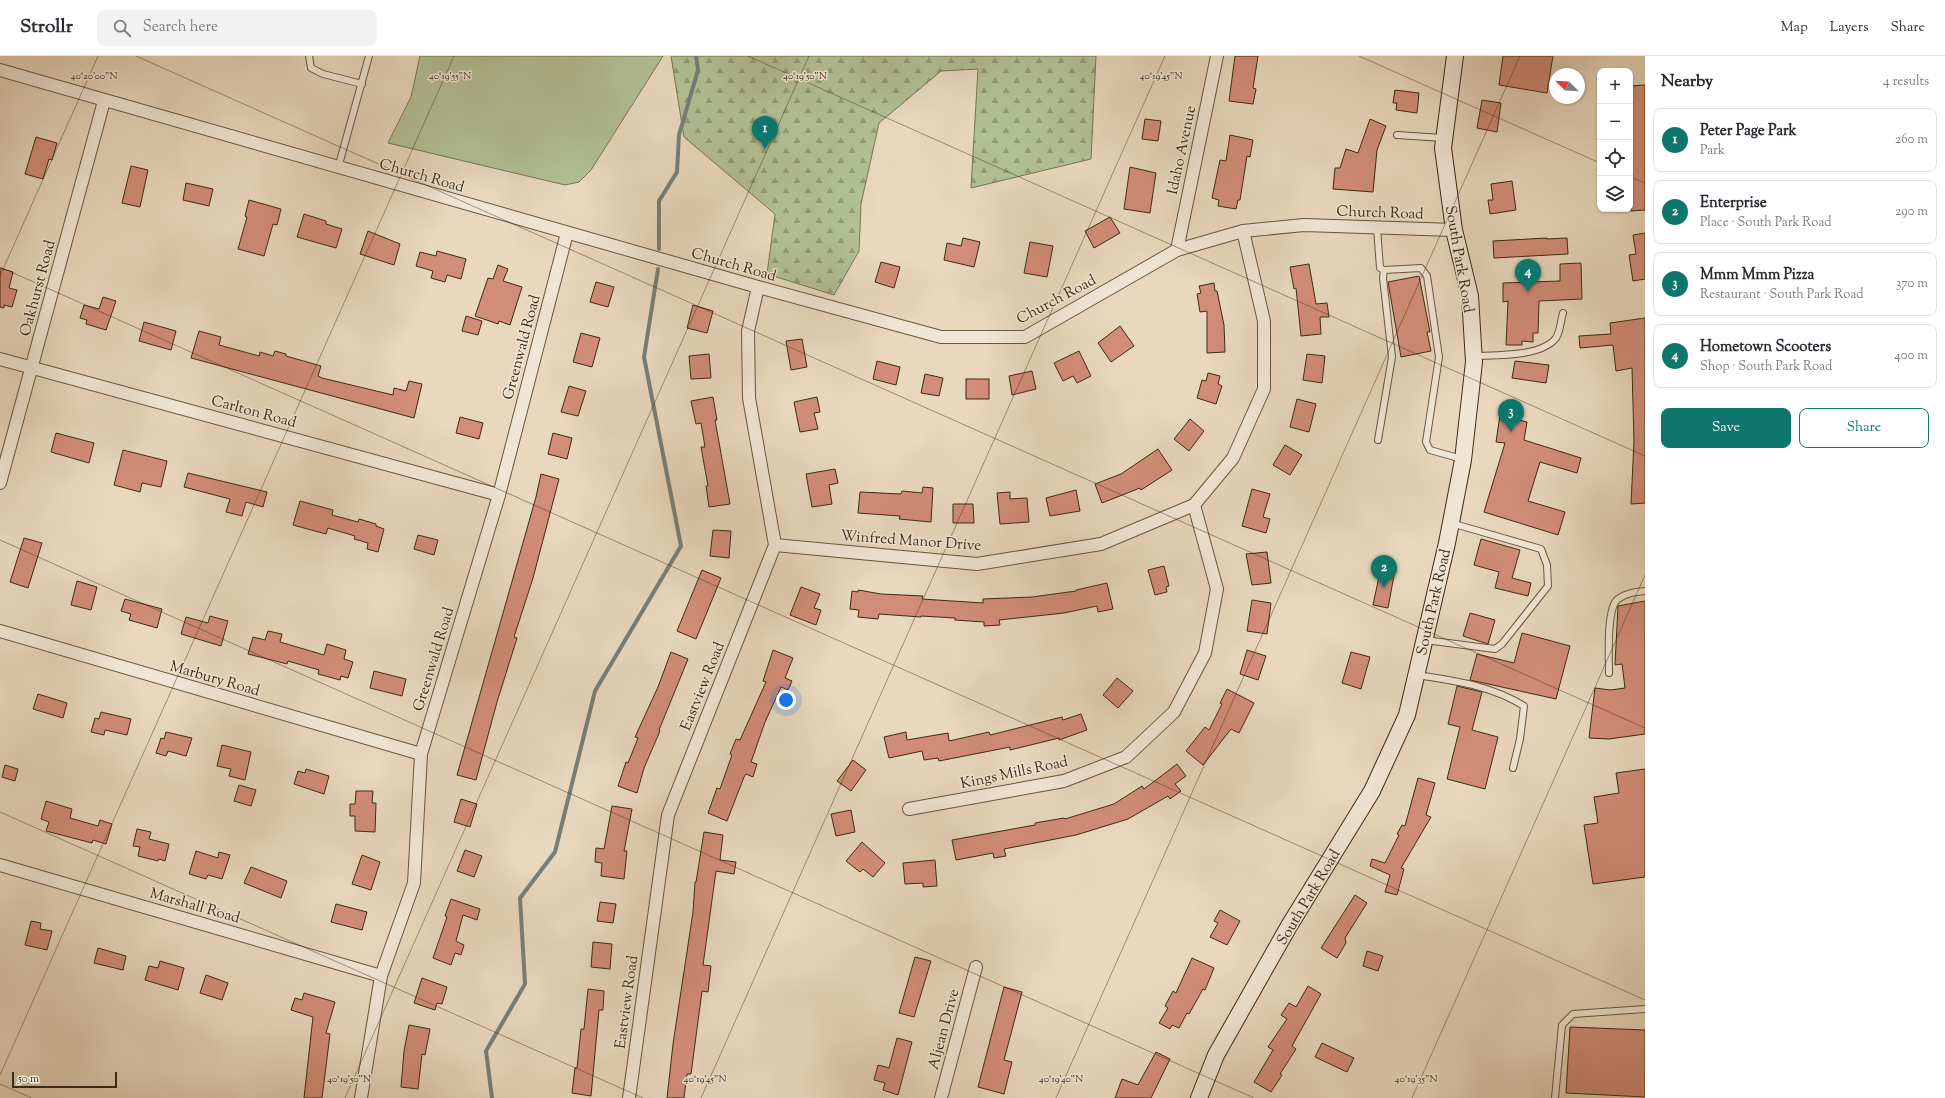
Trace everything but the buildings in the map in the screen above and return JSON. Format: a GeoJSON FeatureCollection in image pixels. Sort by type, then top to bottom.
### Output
{"type":"FeatureCollection","features":[{"type":"Feature","properties":{"kind":"main road","name":"South Park Road"},"geometry":{"type":"LineString","coordinates":[[1199,1098],[1216,1055],[1289,926],[1372,791],[1407,716],[1451,523],[1463,460],[1474,356],[1470,296],[1454,230],[1443,148],[1455,56]]}},
{"type":"Feature","properties":{"kind":"street","name":"Idaho Avenue"},"geometry":{"type":"LineString","coordinates":[[1177,250],[1217,56]]}},
{"type":"Feature","properties":{"kind":"street","name":"Church Road"},"geometry":{"type":"LineString","coordinates":[[0,70],[567,233],[942,337],[1025,337],[1177,250],[1243,231],[1304,225],[1454,230]]}},
{"type":"Feature","properties":{"kind":"street","name":"Oakhurst Road"},"geometry":{"type":"LineString","coordinates":[[0,483],[104,101]]}},
{"type":"Feature","properties":{"kind":"street","name":"Winfred Manor Drive"},"geometry":{"type":"LineString","coordinates":[[775,545],[977,564],[1101,544],[1194,505],[1233,458],[1264,389],[1264,321],[1243,231]]}},
{"type":"Feature","properties":{"kind":"street","name":"Greenwald Road"},"geometry":{"type":"LineString","coordinates":[[361,1098],[381,976],[414,884],[421,754],[499,495],[567,233]]}},
{"type":"Feature","properties":{"kind":"street"},"geometry":{"type":"LineString","coordinates":[[758,287],[748,331],[749,398],[775,545]]}},
{"type":"Feature","properties":{"kind":"street","name":"Carlton Road"},"geometry":{"type":"LineString","coordinates":[[0,359],[499,495]]}},
{"type":"Feature","properties":{"kind":"street","name":"Kings Mills Road"},"geometry":{"type":"LineString","coordinates":[[908,809],[1064,781],[1126,757],[1174,712],[1206,653],[1217,589],[1194,505]]}},
{"type":"Feature","properties":{"kind":"street","name":"Eastview Road"},"geometry":{"type":"LineString","coordinates":[[629,1098],[668,815],[775,545]]}},
{"type":"Feature","properties":{"kind":"street","name":"Marbury Road"},"geometry":{"type":"LineString","coordinates":[[0,631],[421,754]]}},
{"type":"Feature","properties":{"kind":"street","name":"Marshall Road"},"geometry":{"type":"LineString","coordinates":[[0,866],[381,976]]}},
{"type":"Feature","properties":{"kind":"street","name":"Aljean Drive"},"geometry":{"type":"LineString","coordinates":[[941,1098],[976,968]]}},
{"type":"Feature","properties":{"kind":"lane"},"geometry":{"type":"LineString","coordinates":[[309,56],[311,68],[323,74],[362,84]]}},
{"type":"Feature","properties":{"kind":"lane"},"geometry":{"type":"LineString","coordinates":[[338,168],[370,56]]}},
{"type":"Feature","properties":{"kind":"lane"},"geometry":{"type":"LineString","coordinates":[[1397,135],[1445,138]]}},
{"type":"Feature","properties":{"kind":"lane"},"geometry":{"type":"LineString","coordinates":[[1377,228],[1380,268],[1384,270],[1421,268],[1427,276],[1439,357],[1426,442],[1430,450],[1463,460]]}},
{"type":"Feature","properties":{"kind":"lane"},"geometry":{"type":"LineString","coordinates":[[1378,440],[1392,357],[1383,278],[1384,270]]}},
{"type":"Feature","properties":{"kind":"lane"},"geometry":{"type":"LineString","coordinates":[[1474,356],[1512,355],[1539,350],[1556,337],[1563,313]]}},
{"type":"Feature","properties":{"kind":"lane"},"geometry":{"type":"LineString","coordinates":[[1425,640],[1495,648],[1502,644],[1548,586],[1547,565],[1541,549],[1451,523]]}},
{"type":"Feature","properties":{"kind":"lane"},"geometry":{"type":"LineString","coordinates":[[1609,673],[1611,618],[1614,605],[1617,600],[1630,593],[1645,591]]}},
{"type":"Feature","properties":{"kind":"lane"},"geometry":{"type":"LineString","coordinates":[[1417,675],[1479,686],[1507,695],[1524,706],[1520,739],[1513,768]]}},
{"type":"Feature","properties":{"kind":"lane"},"geometry":{"type":"LineString","coordinates":[[1554,1098],[1558,1075],[1560,1036],[1562,1025],[1566,1019],[1573,1014],[1645,1009]]}},
{"type":"Feature","properties":{"kind":"green space"},"geometry":{"type":"Polygon","coordinates":[[[420,56],[663,56],[591,170],[579,182],[565,185],[388,143],[411,97],[420,56]]]}},
{"type":"Feature","properties":{"kind":"green space"},"geometry":{"type":"Polygon","coordinates":[[[671,56],[1096,56],[1091,159],[971,188],[978,69],[941,71],[879,123],[861,204],[859,251],[834,295],[767,274],[775,214],[684,137],[671,56]]]}},
{"type":"Feature","properties":{"kind":"waterway"},"geometry":{"type":"LineString","coordinates":[[659,249],[659,201],[677,172],[679,135],[698,70],[696,56]]}},
{"type":"Feature","properties":{"kind":"waterway"},"geometry":{"type":"LineString","coordinates":[[492,1098],[486,1051],[525,984],[520,898],[555,852],[595,691],[681,546],[644,357],[658,269]]}},
{"type":"Feature","properties":{"kind":"place","name":"Peter Page Park"},"geometry":{"type":"Point","coordinates":[765,149]}},
{"type":"Feature","properties":{"kind":"place","name":"Hometown Scooters"},"geometry":{"type":"Point","coordinates":[1528,292]}},
{"type":"Feature","properties":{"kind":"place","name":"Mmm Mmm Pizza"},"geometry":{"type":"Point","coordinates":[1511,432]}},
{"type":"Feature","properties":{"kind":"place","name":"Enterprise"},"geometry":{"type":"Point","coordinates":[1384,588]}}]}
